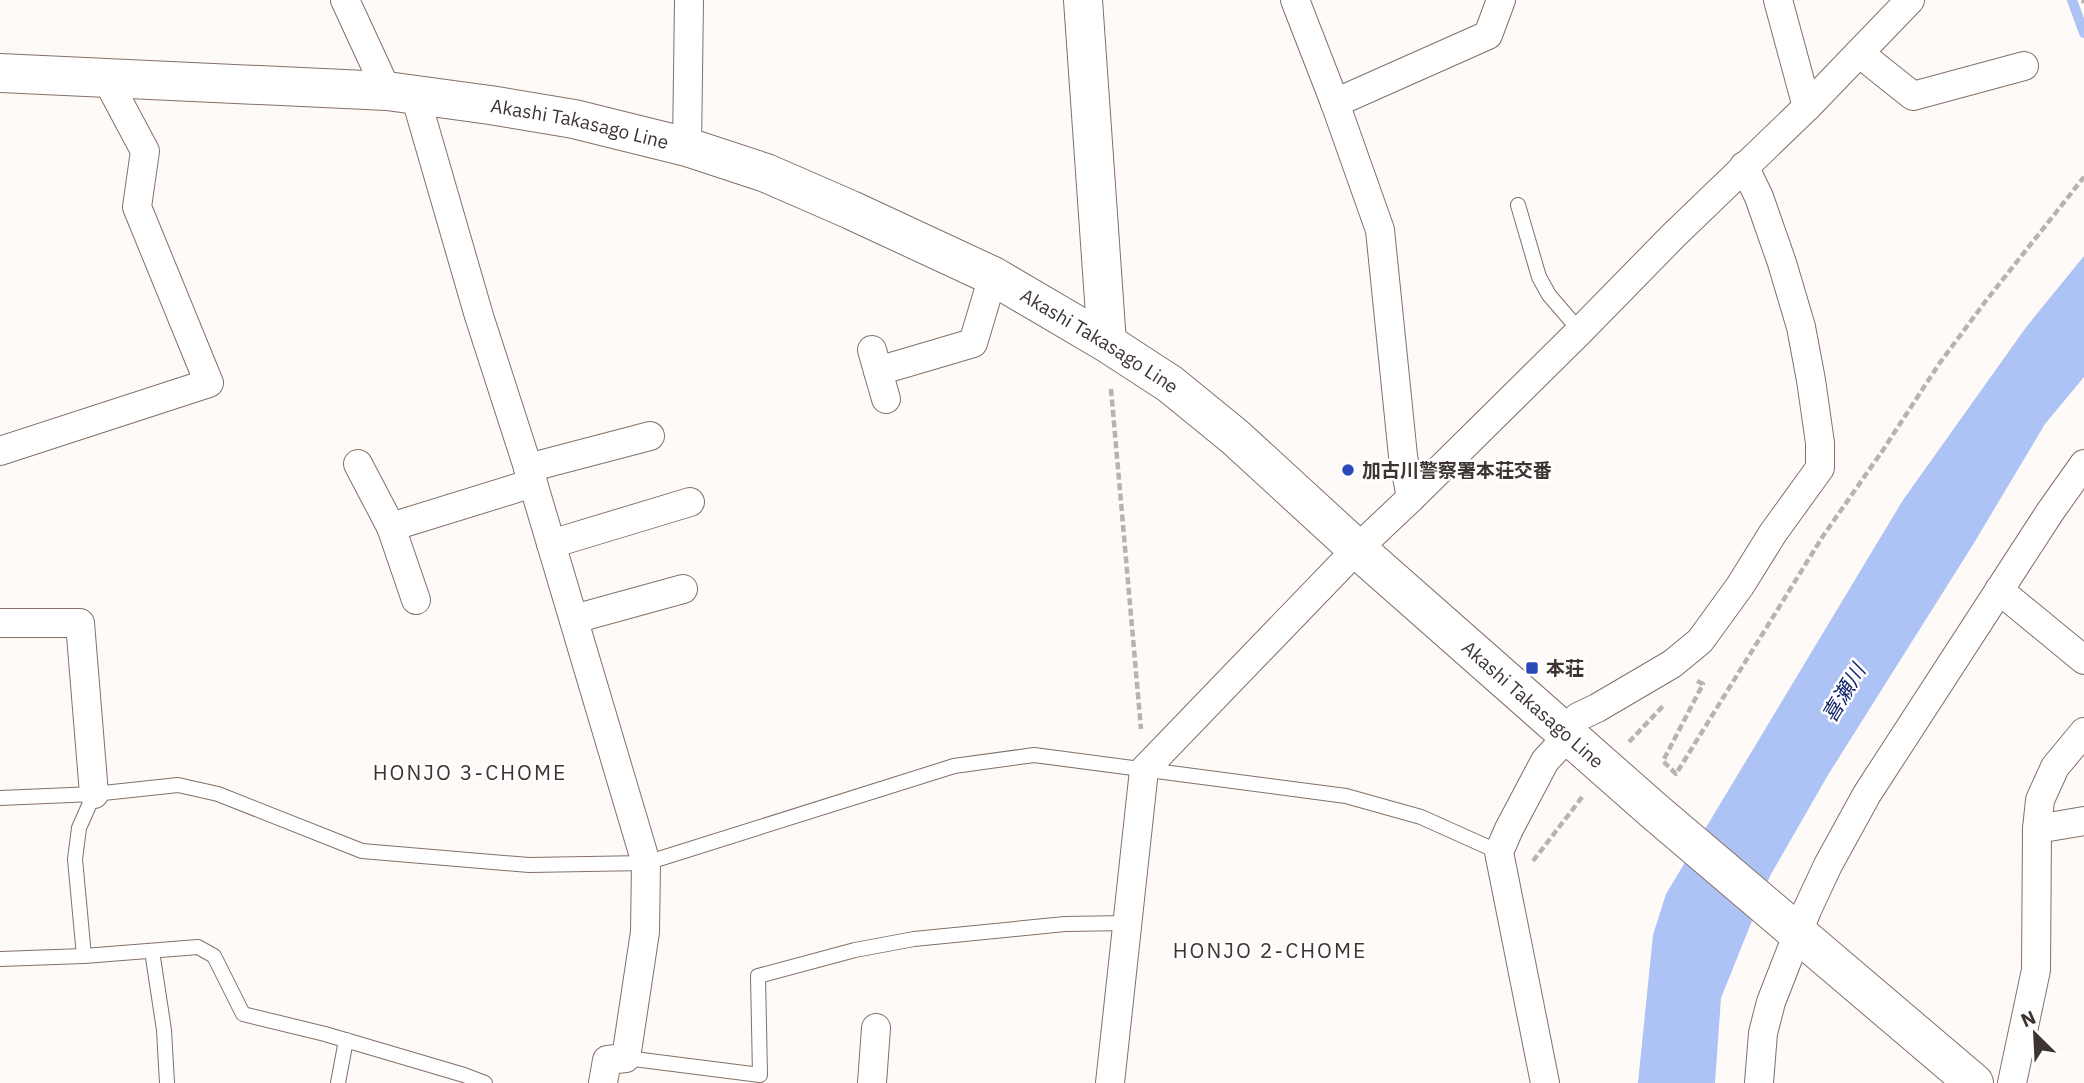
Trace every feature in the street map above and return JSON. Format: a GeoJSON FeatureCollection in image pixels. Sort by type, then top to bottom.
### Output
{"type":"FeatureCollection","features":[{"type":"Feature","properties":{"kind":"main road"},"geometry":{"type":"LineString","coordinates":[[1083,0],[1107,343]]}},
{"type":"Feature","properties":{"kind":"main road","name":"Akashi Takasago Line"},"geometry":{"type":"LineString","coordinates":[[0,73],[401,93],[574,119],[688,147],[766,173],[851,209],[993,276],[1107,343],[1170,384],[1235,437],[1653,810],[1974,1083]]}},
{"type":"Feature","properties":{"kind":"street"},"geometry":{"type":"LineString","coordinates":[[345,0],[401,93],[479,316],[531,476],[646,863],[645,932],[626,1058],[607,1060],[603,1083]]}},
{"type":"Feature","properties":{"kind":"street"},"geometry":{"type":"LineString","coordinates":[[688,147],[689,0]]}},
{"type":"Feature","properties":{"kind":"street"},"geometry":{"type":"LineString","coordinates":[[1295,0],[1380,230],[1403,456],[1411,498]]}},
{"type":"Feature","properties":{"kind":"street"},"geometry":{"type":"LineString","coordinates":[[1335,103],[1488,35],[1503,0]]}},
{"type":"Feature","properties":{"kind":"street"},"geometry":{"type":"LineString","coordinates":[[1778,0],[1807,107]]}},
{"type":"Feature","properties":{"kind":"street"},"geometry":{"type":"LineString","coordinates":[[1110,1083],[1144,770],[1357,548],[1807,107],[1910,0]]}},
{"type":"Feature","properties":{"kind":"street"},"geometry":{"type":"LineString","coordinates":[[1860,53],[1913,96],[2024,66]]}},
{"type":"Feature","properties":{"kind":"street"},"geometry":{"type":"LineString","coordinates":[[0,451],[209,383],[136,207],[145,151],[106,78]]}},
{"type":"Feature","properties":{"kind":"street"},"geometry":{"type":"LineString","coordinates":[[1545,1083],[1499,852],[1509,829],[1545,761],[1569,735],[1578,717],[1672,664],[1700,641],[1819,468],[1820,443],[1801,327],[1763,210],[1744,166]]}},
{"type":"Feature","properties":{"kind":"street"},"geometry":{"type":"LineString","coordinates":[[886,399],[875,360],[973,343],[993,276]]}},
{"type":"Feature","properties":{"kind":"street"},"geometry":{"type":"LineString","coordinates":[[391,527],[650,436]]}},
{"type":"Feature","properties":{"kind":"street"},"geometry":{"type":"LineString","coordinates":[[358,464],[391,527],[416,600]]}},
{"type":"Feature","properties":{"kind":"street"},"geometry":{"type":"LineString","coordinates":[[1759,1083],[1763,1033],[1794,930],[1867,794],[2084,464]]}},
{"type":"Feature","properties":{"kind":"street"},"geometry":{"type":"LineString","coordinates":[[551,544],[690,502]]}},
{"type":"Feature","properties":{"kind":"street"},"geometry":{"type":"LineString","coordinates":[[574,619],[683,589]]}},
{"type":"Feature","properties":{"kind":"street"},"geometry":{"type":"LineString","coordinates":[[1999,590],[2084,660]]}},
{"type":"Feature","properties":{"kind":"street"},"geometry":{"type":"LineString","coordinates":[[0,623],[80,623],[94,794]]}},
{"type":"Feature","properties":{"kind":"street"},"geometry":{"type":"LineString","coordinates":[[2012,1083],[2036,970],[2037,829],[2040,800],[2054,767],[2084,732]]}},
{"type":"Feature","properties":{"kind":"street"},"geometry":{"type":"LineString","coordinates":[[2037,829],[2084,821]]}},
{"type":"Feature","properties":{"kind":"street"},"geometry":{"type":"LineString","coordinates":[[872,1083],[876,1028]]}},
{"type":"Feature","properties":{"kind":"lane"},"geometry":{"type":"LineString","coordinates":[[1518,205],[1539,277],[1549,295],[1580,331]]}},
{"type":"Feature","properties":{"kind":"lane"},"geometry":{"type":"LineString","coordinates":[[0,798],[94,794],[178,785],[218,794],[362,850],[529,865],[646,863],[954,766],[1034,755],[1346,796],[1421,817],[1499,852]]}},
{"type":"Feature","properties":{"kind":"lane"},"geometry":{"type":"LineString","coordinates":[[84,956],[75,859],[79,828],[94,794]]}},
{"type":"Feature","properties":{"kind":"lane"},"geometry":{"type":"LineString","coordinates":[[626,1058],[760,1075],[758,976],[855,950],[914,939],[1065,924],[1128,923]]}},
{"type":"Feature","properties":{"kind":"lane"},"geometry":{"type":"LineString","coordinates":[[0,959],[198,947],[215,956],[243,1014],[346,1040],[464,1074],[485,1083]]}},
{"type":"Feature","properties":{"kind":"lane"},"geometry":{"type":"LineString","coordinates":[[152,951],[164,1030],[167,1083]]}},
{"type":"Feature","properties":{"kind":"lane"},"geometry":{"type":"LineString","coordinates":[[338,1083],[346,1040]]}},
{"type":"Feature","properties":{"kind":"path"},"geometry":{"type":"LineString","coordinates":[[1691,678],[1703,684],[1663,761],[1676,774],[1823,536],[1939,364],[1984,302],[2084,177]]}},
{"type":"Feature","properties":{"kind":"path"},"geometry":{"type":"LineString","coordinates":[[1107,343],[1144,770]]}},
{"type":"Feature","properties":{"kind":"path"},"geometry":{"type":"LineString","coordinates":[[1629,742],[1664,705]]}},
{"type":"Feature","properties":{"kind":"path"},"geometry":{"type":"LineString","coordinates":[[1507,892],[1588,790]]}},
{"type":"Feature","properties":{"kind":"water","name":"喜瀬川"},"geometry":{"type":"Polygon","coordinates":[[[2084,256],[2084,377],[2045,424],[1974,543],[1828,775],[1770,876],[1721,998],[1715,1083],[1638,1083],[1653,935],[1666,894],[1903,500],[2027,326],[2084,256]]]}},
{"type":"Feature","properties":{"kind":"waterway"},"geometry":{"type":"LineString","coordinates":[[2072,0],[2084,33]]}},
{"type":"Feature","properties":{"kind":"place","name":"加古川警察署本荘交番"},"geometry":{"type":"Point","coordinates":[1348,470]}},
{"type":"Feature","properties":{"kind":"place","name":"本荘"},"geometry":{"type":"Point","coordinates":[1532,668]}},
{"type":"Feature","properties":{"kind":"district","name":"HONJO 3-CHOME"},"geometry":{"type":"Point","coordinates":[470,772]}},
{"type":"Feature","properties":{"kind":"district","name":"HONJO 2-CHOME"},"geometry":{"type":"Point","coordinates":[1270,950]}}]}
